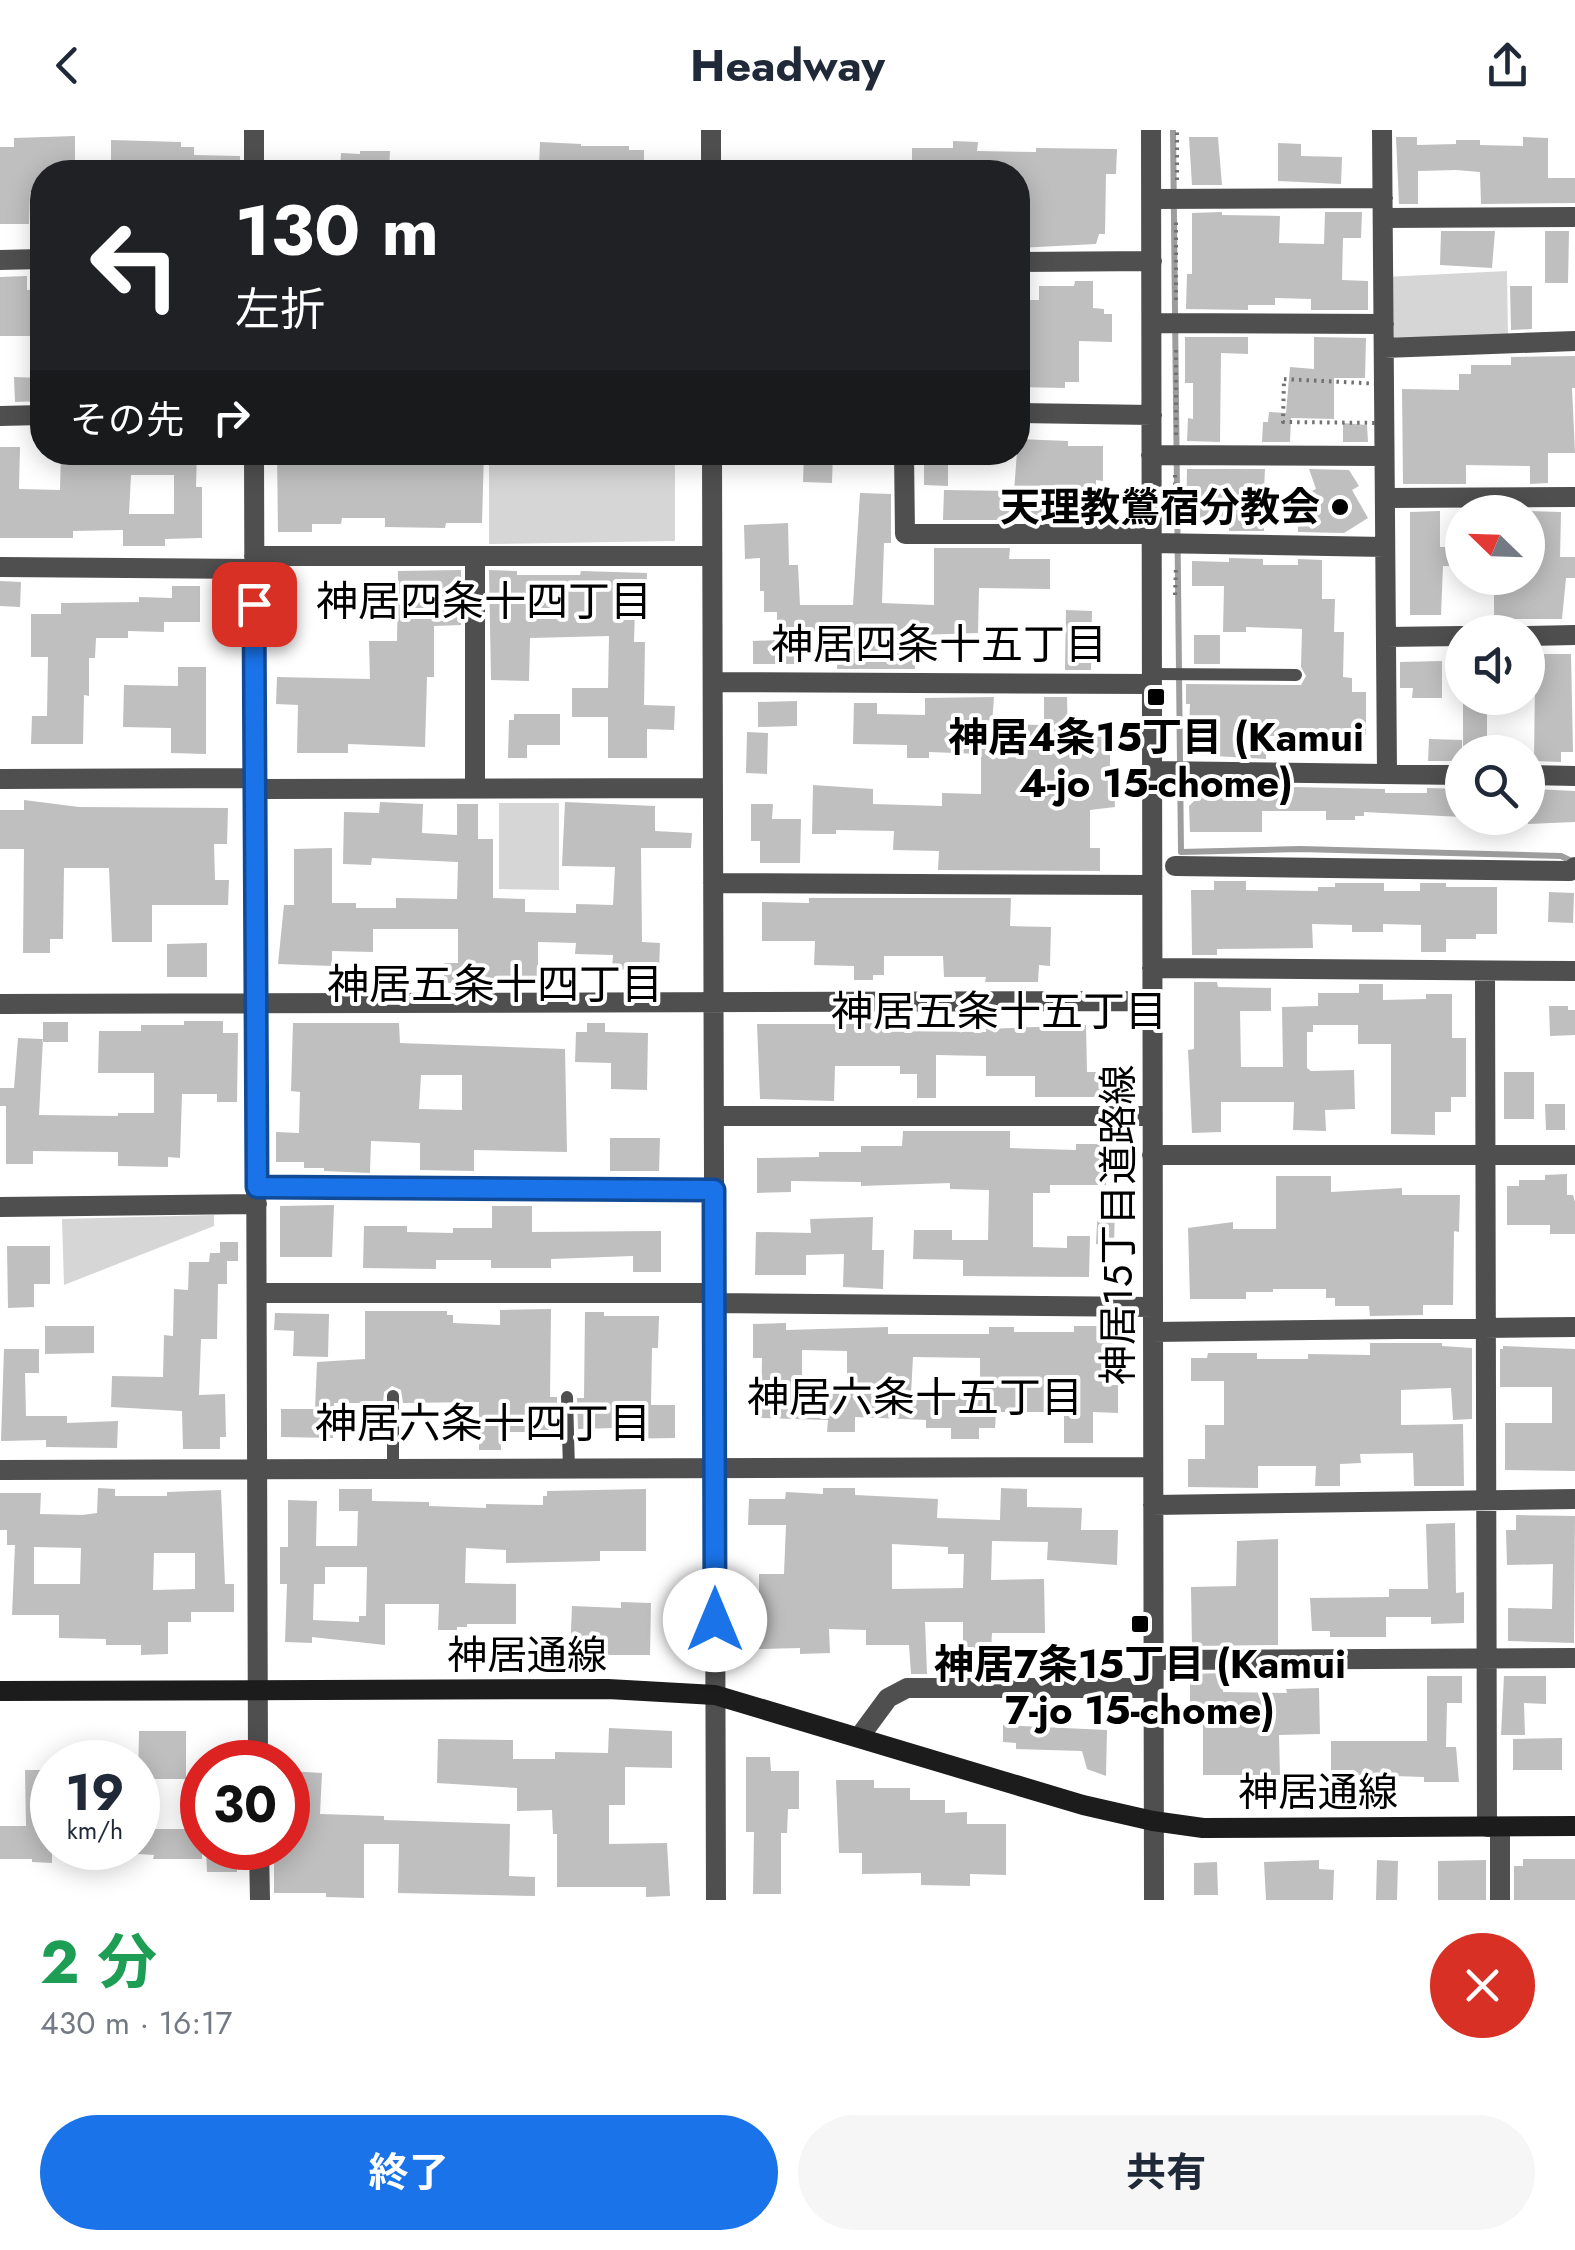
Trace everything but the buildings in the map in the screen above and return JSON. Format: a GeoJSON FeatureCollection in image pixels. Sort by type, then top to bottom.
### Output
{"type":"FeatureCollection","features":[{"type":"Feature","properties":{"kind":"street"},"geometry":{"type":"LineString","coordinates":[[254,130],[254,160]]}},
{"type":"Feature","properties":{"kind":"street"},"geometry":{"type":"LineString","coordinates":[[711,130],[711,160]]}},
{"type":"Feature","properties":{"kind":"street","name":"神居15丁目道路線"},"geometry":{"type":"LineString","coordinates":[[1152,130],[1154,1900]]}},
{"type":"Feature","properties":{"kind":"street"},"geometry":{"type":"LineString","coordinates":[[1382,130],[1387,774]]}},
{"type":"Feature","properties":{"kind":"street"},"geometry":{"type":"LineString","coordinates":[[1151,199],[1575,217]]}},
{"type":"Feature","properties":{"kind":"street"},"geometry":{"type":"LineString","coordinates":[[0,260],[30,259]]}},
{"type":"Feature","properties":{"kind":"street"},"geometry":{"type":"LineString","coordinates":[[1030,262],[1152,261]]}},
{"type":"Feature","properties":{"kind":"street"},"geometry":{"type":"LineString","coordinates":[[1152,323],[1384,324]]}},
{"type":"Feature","properties":{"kind":"street"},"geometry":{"type":"LineString","coordinates":[[1384,348],[1575,341]]}},
{"type":"Feature","properties":{"kind":"street"},"geometry":{"type":"LineString","coordinates":[[1030,413],[1152,415]]}},
{"type":"Feature","properties":{"kind":"street"},"geometry":{"type":"LineString","coordinates":[[0,416],[30,416]]}},
{"type":"Feature","properties":{"kind":"street"},"geometry":{"type":"LineString","coordinates":[[1152,455],[1384,456]]}},
{"type":"Feature","properties":{"kind":"street"},"geometry":{"type":"LineString","coordinates":[[254,465],[258,1740]]}},
{"type":"Feature","properties":{"kind":"street"},"geometry":{"type":"LineString","coordinates":[[712,465],[716,1900]]}},
{"type":"Feature","properties":{"kind":"street"},"geometry":{"type":"LineString","coordinates":[[904,465],[904,534],[1385,547]]}},
{"type":"Feature","properties":{"kind":"street"},"geometry":{"type":"LineString","coordinates":[[1386,498],[1575,496]]}},
{"type":"Feature","properties":{"kind":"street"},"geometry":{"type":"LineString","coordinates":[[475,556],[475,788]]}},
{"type":"Feature","properties":{"kind":"street"},"geometry":{"type":"LineString","coordinates":[[0,567],[475,556],[712,556]]}},
{"type":"Feature","properties":{"kind":"street"},"geometry":{"type":"LineString","coordinates":[[1545,636],[1575,635]]}},
{"type":"Feature","properties":{"kind":"street"},"geometry":{"type":"LineString","coordinates":[[1386,637],[1445,636]]}},
{"type":"Feature","properties":{"kind":"street"},"geometry":{"type":"LineString","coordinates":[[712,682],[1152,679]]}},
{"type":"Feature","properties":{"kind":"street"},"geometry":{"type":"LineString","coordinates":[[1152,771],[1445,774]]}},
{"type":"Feature","properties":{"kind":"street"},"geometry":{"type":"LineString","coordinates":[[1545,775],[1575,776]]}},
{"type":"Feature","properties":{"kind":"street"},"geometry":{"type":"LineString","coordinates":[[0,779],[712,788]]}},
{"type":"Feature","properties":{"kind":"street"},"geometry":{"type":"LineString","coordinates":[[1174,866],[1570,870],[1575,867]]}},
{"type":"Feature","properties":{"kind":"street"},"geometry":{"type":"LineString","coordinates":[[713,884],[1152,885]]}},
{"type":"Feature","properties":{"kind":"street"},"geometry":{"type":"LineString","coordinates":[[1152,968],[1575,971]]}},
{"type":"Feature","properties":{"kind":"street"},"geometry":{"type":"LineString","coordinates":[[1486,972],[1486,1658],[1500,1900]]}},
{"type":"Feature","properties":{"kind":"street"},"geometry":{"type":"LineString","coordinates":[[0,1004],[1152,1001]]}},
{"type":"Feature","properties":{"kind":"street"},"geometry":{"type":"LineString","coordinates":[[714,1116],[1152,1116]]}},
{"type":"Feature","properties":{"kind":"street"},"geometry":{"type":"LineString","coordinates":[[1152,1156],[1575,1155]]}},
{"type":"Feature","properties":{"kind":"street"},"geometry":{"type":"LineString","coordinates":[[0,1207],[257,1195],[714,1190]]}},
{"type":"Feature","properties":{"kind":"street"},"geometry":{"type":"LineString","coordinates":[[257,1293],[1153,1308]]}},
{"type":"Feature","properties":{"kind":"street"},"geometry":{"type":"LineString","coordinates":[[1152,1332],[1575,1328]]}},
{"type":"Feature","properties":{"kind":"street"},"geometry":{"type":"LineString","coordinates":[[0,1470],[1153,1468]]}},
{"type":"Feature","properties":{"kind":"street"},"geometry":{"type":"LineString","coordinates":[[1153,1504],[1575,1499]]}},
{"type":"Feature","properties":{"kind":"street"},"geometry":{"type":"LineString","coordinates":[[1153,1660],[1575,1658]]}},
{"type":"Feature","properties":{"kind":"street"},"geometry":{"type":"LineString","coordinates":[[860,1736],[888,1698],[907,1688],[1153,1688]]}},
{"type":"Feature","properties":{"kind":"street","name":"神居通線"},"geometry":{"type":"LineString","coordinates":[[0,1691],[608,1689],[715,1695],[1084,1805],[1153,1821],[1203,1828],[1575,1826]]}},
{"type":"Feature","properties":{"kind":"street"},"geometry":{"type":"LineString","coordinates":[[259,1870],[260,1900]]}},
{"type":"Feature","properties":{"kind":"lane"},"geometry":{"type":"LineString","coordinates":[[1152,679],[1296,675]]}},
{"type":"Feature","properties":{"kind":"lane"},"geometry":{"type":"LineString","coordinates":[[392,1396],[393,1470]]}},
{"type":"Feature","properties":{"kind":"lane"},"geometry":{"type":"LineString","coordinates":[[567,1397],[569,1470]]}},
{"type":"Feature","properties":{"kind":"path"},"geometry":{"type":"LineString","coordinates":[[1341,422],[1283,422],[1284,379],[1382,384]]}},
{"type":"Feature","properties":{"kind":"shaded area"},"geometry":{"type":"Polygon","coordinates":[[[1507,271],[1508,340],[1389,345],[1384,277],[1507,271]]]}},
{"type":"Feature","properties":{"kind":"shaded area"},"geometry":{"type":"Polygon","coordinates":[[[489,465],[675,465],[675,541],[489,544],[489,465]]]}},
{"type":"Feature","properties":{"kind":"shaded area"},"geometry":{"type":"Polygon","coordinates":[[[499,803],[559,803],[559,890],[499,889],[499,803]]]}},
{"type":"Feature","properties":{"kind":"shaded area"},"geometry":{"type":"Polygon","coordinates":[[[214,1215],[214,1226],[64,1285],[62,1219],[214,1215]]]}},
{"type":"Feature","properties":{"kind":"waterway"},"geometry":{"type":"LineString","coordinates":[[1173,130],[1181,852],[1300,849],[1561,856],[1574,862]]}},
{"type":"Feature","properties":{"kind":"place","name":"天理教鶯宿分教会"},"geometry":{"type":"Point","coordinates":[1340,507]}},
{"type":"Feature","properties":{"kind":"place","name":"神居4条15丁目 (Kamui 4-jo 15-chome)"},"geometry":{"type":"Point","coordinates":[1156,697]}},
{"type":"Feature","properties":{"kind":"place","name":"神居7条15丁目 (Kamui 7-jo 15-chome)"},"geometry":{"type":"Point","coordinates":[1140,1624]}},
{"type":"Feature","properties":{"kind":"district","name":"神居四条十四丁目"},"geometry":{"type":"Point","coordinates":[484,601]}},
{"type":"Feature","properties":{"kind":"district","name":"神居四条十五丁目"},"geometry":{"type":"Point","coordinates":[939,644]}},
{"type":"Feature","properties":{"kind":"district","name":"神居五条十四丁目"},"geometry":{"type":"Point","coordinates":[495,984]}},
{"type":"Feature","properties":{"kind":"district","name":"神居五条十五丁目"},"geometry":{"type":"Point","coordinates":[999,1011]}},
{"type":"Feature","properties":{"kind":"district","name":"神居六条十五丁目"},"geometry":{"type":"Point","coordinates":[915,1397]}},
{"type":"Feature","properties":{"kind":"district","name":"神居六条十四丁目"},"geometry":{"type":"Point","coordinates":[483,1423]}},
{"type":"Feature","properties":{"kind":"route"},"geometry":{"type":"LineString","coordinates":[[254,604],[257,1187],[714,1190],[715,1620]]}}]}
